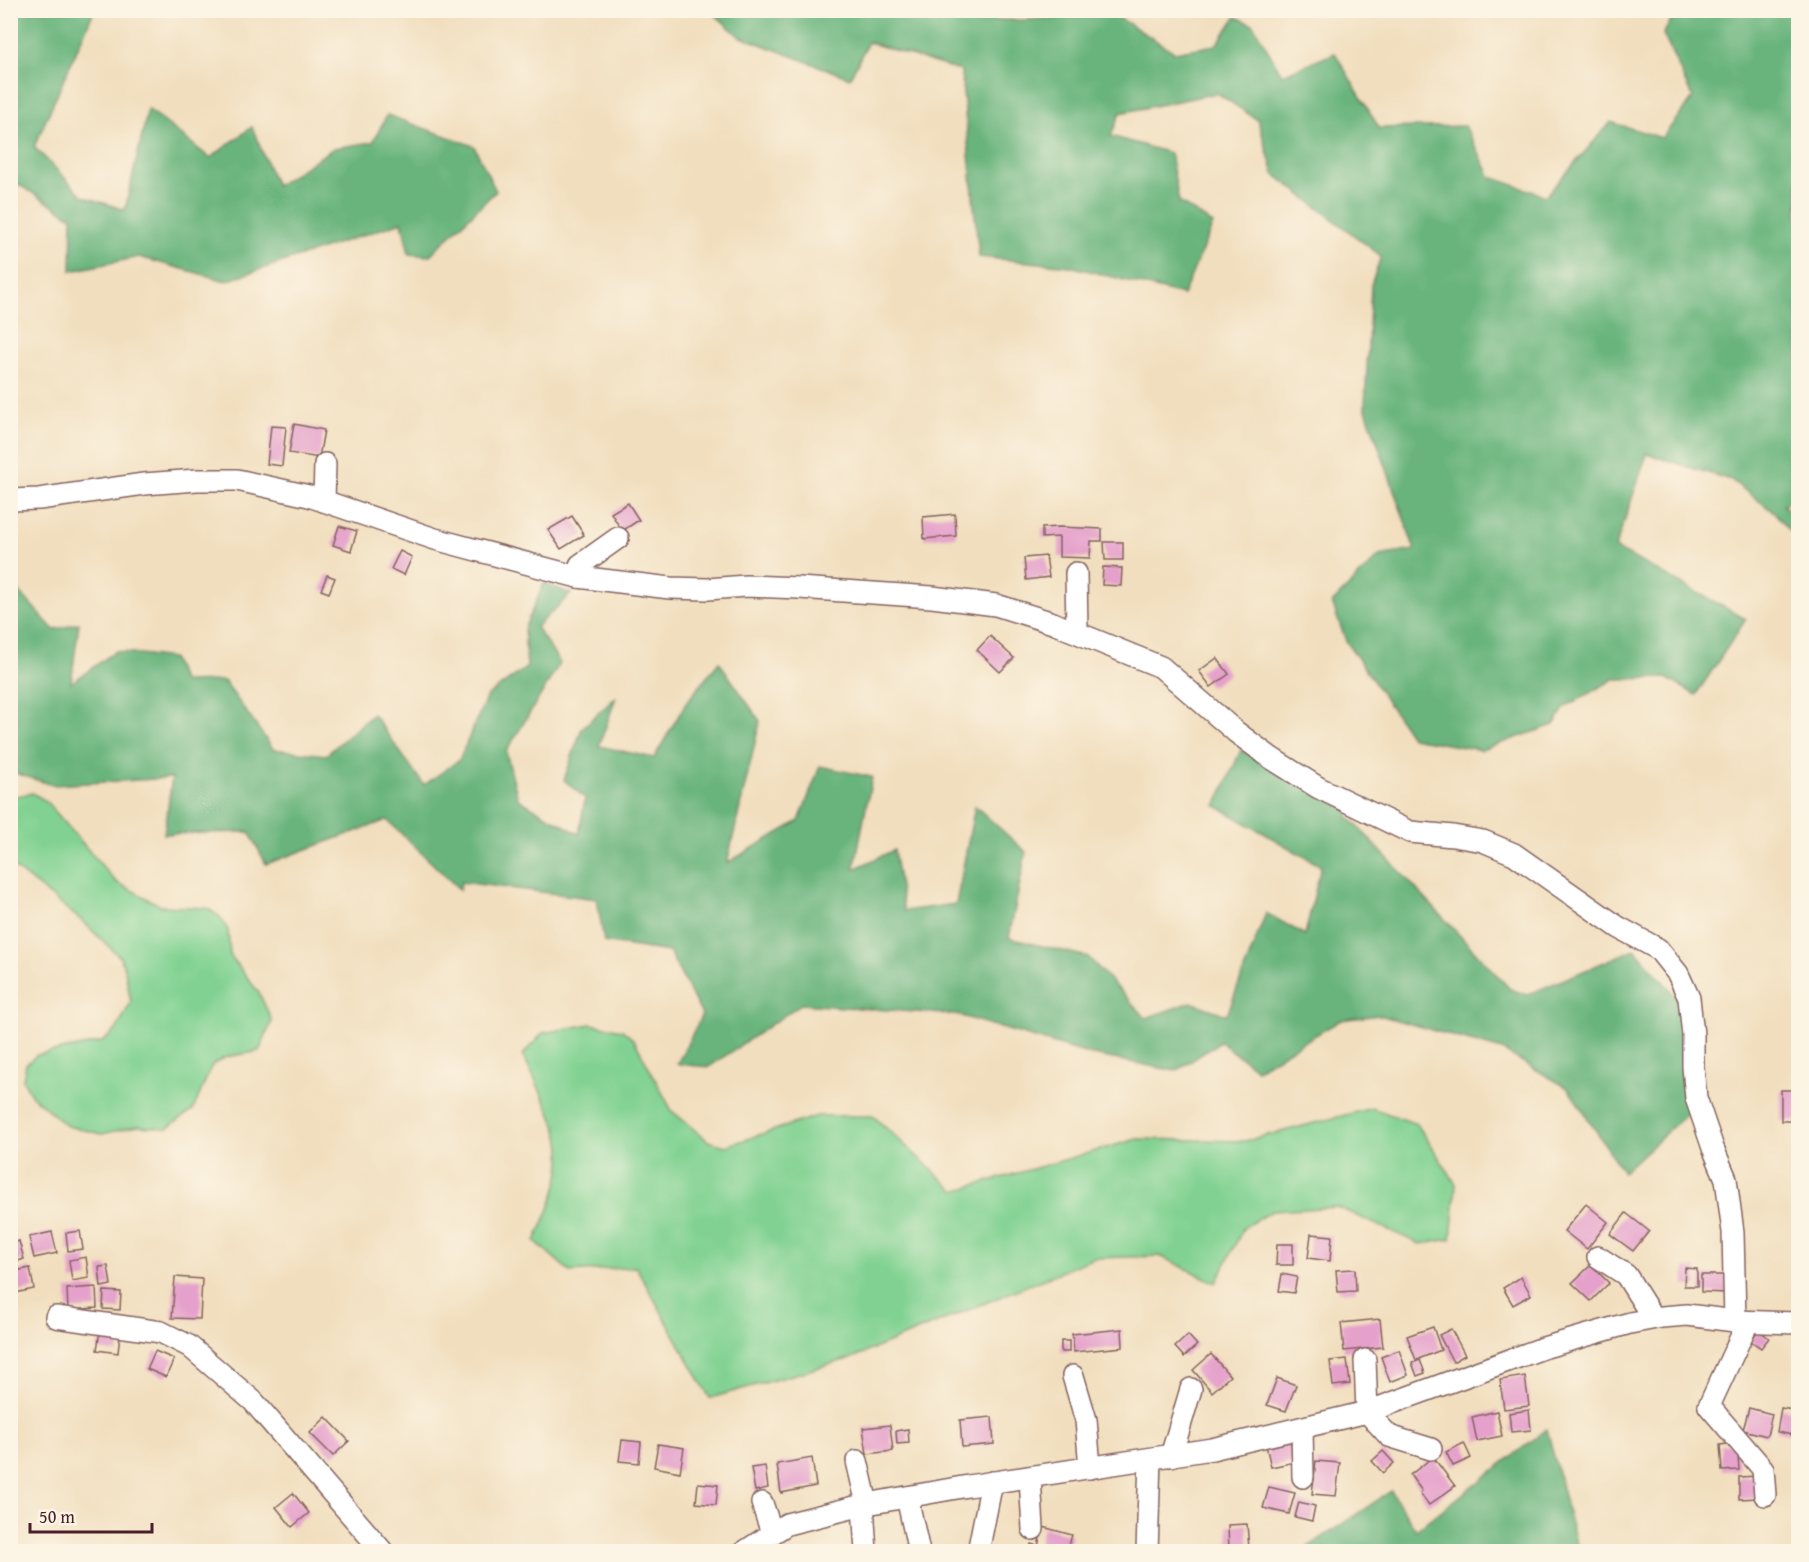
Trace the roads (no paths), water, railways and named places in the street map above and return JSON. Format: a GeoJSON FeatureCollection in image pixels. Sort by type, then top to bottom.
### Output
{"type":"FeatureCollection","features":[{"type":"Feature","properties":{"kind":"street"},"geometry":{"type":"LineString","coordinates":[[324,501],[325,464]]}},
{"type":"Feature","properties":{"kind":"street"},"geometry":{"type":"LineString","coordinates":[[10,500],[39,500],[165,483],[237,480],[280,488],[435,539],[578,577],[670,588],[708,589],[746,586],[932,597],[996,605],[1077,632],[1161,667],[1236,732],[1271,758],[1319,788],[1410,832],[1483,841],[1514,854],[1618,927],[1658,949],[1678,974],[1689,998],[1696,1098],[1726,1179],[1742,1321],[1709,1406],[1763,1469],[1765,1495]]}},
{"type":"Feature","properties":{"kind":"street"},"geometry":{"type":"LineString","coordinates":[[578,577],[580,565],[618,538]]}},
{"type":"Feature","properties":{"kind":"street"},"geometry":{"type":"LineString","coordinates":[[1076,573],[1077,632]]}},
{"type":"Feature","properties":{"kind":"street"},"geometry":{"type":"LineString","coordinates":[[1598,1257],[1626,1275],[1653,1318]]}},
{"type":"Feature","properties":{"kind":"street"},"geometry":{"type":"LineString","coordinates":[[759,1545],[787,1524],[865,1504],[992,1482],[1212,1449],[1367,1412],[1543,1347],[1653,1318],[1687,1315],[1742,1321],[1798,1323]]}},
{"type":"Feature","properties":{"kind":"street"},"geometry":{"type":"LineString","coordinates":[[56,1317],[161,1332],[189,1346],[253,1401],[383,1551]]}},
{"type":"Feature","properties":{"kind":"street"},"geometry":{"type":"LineString","coordinates":[[1365,1360],[1367,1412],[1389,1436],[1431,1449]]}},
{"type":"Feature","properties":{"kind":"street"},"geometry":{"type":"LineString","coordinates":[[1072,1376],[1086,1420],[1090,1468]]}},
{"type":"Feature","properties":{"kind":"street"},"geometry":{"type":"LineString","coordinates":[[1171,1456],[1191,1389]]}},
{"type":"Feature","properties":{"kind":"street"},"geometry":{"type":"LineString","coordinates":[[1302,1428],[1303,1477]]}},
{"type":"Feature","properties":{"kind":"street"},"geometry":{"type":"LineString","coordinates":[[1147,1551],[1150,1459]]}},
{"type":"Feature","properties":{"kind":"street"},"geometry":{"type":"LineString","coordinates":[[857,1461],[865,1504],[866,1551]]}},
{"type":"Feature","properties":{"kind":"street"},"geometry":{"type":"LineString","coordinates":[[1030,1477],[1033,1529]]}},
{"type":"Feature","properties":{"kind":"street"},"geometry":{"type":"LineString","coordinates":[[978,1551],[992,1482]]}},
{"type":"Feature","properties":{"kind":"street"},"geometry":{"type":"LineString","coordinates":[[907,1497],[919,1551]]}},
{"type":"Feature","properties":{"kind":"street"},"geometry":{"type":"LineString","coordinates":[[759,1545],[762,1503]]}}]}
